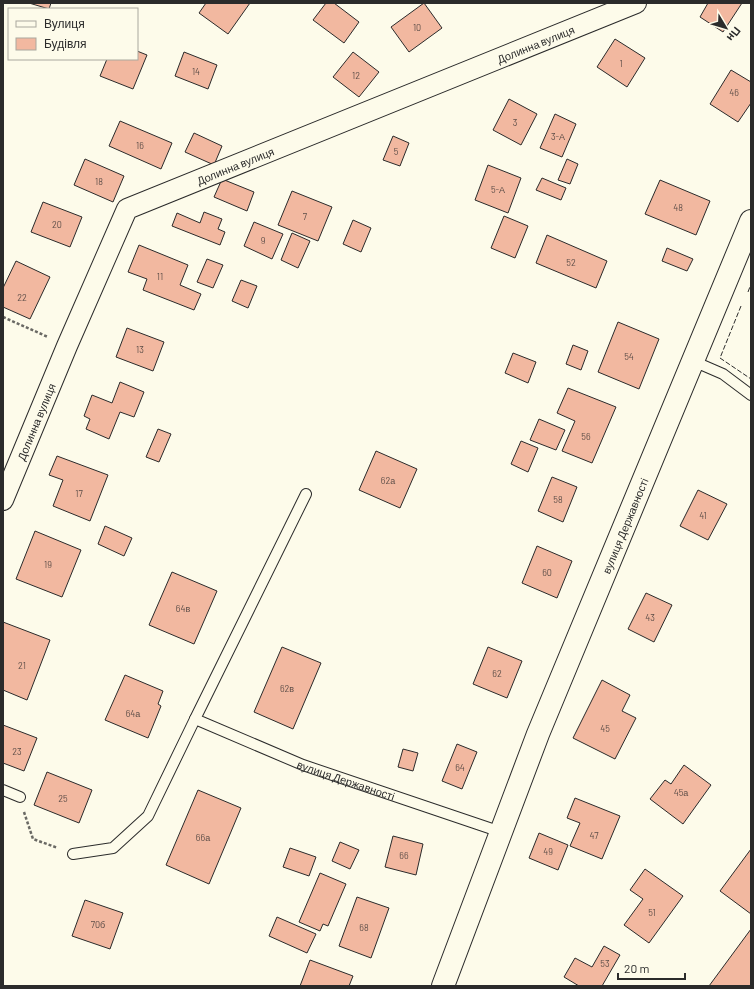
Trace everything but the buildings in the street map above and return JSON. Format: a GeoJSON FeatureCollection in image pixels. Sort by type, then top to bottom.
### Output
{"type":"FeatureCollection","features":[{"type":"Feature","properties":{"kind":"street","name":"Долинна вулиця"},"geometry":{"type":"LineString","coordinates":[[3,500],[67,346],[127,208],[636,3]]}},
{"type":"Feature","properties":{"kind":"street","name":"вулиця Державності"},"geometry":{"type":"LineString","coordinates":[[443,986],[538,734],[751,221]]}},
{"type":"Feature","properties":{"kind":"lane"},"geometry":{"type":"LineString","coordinates":[[693,361],[723,374],[751,395]]}},
{"type":"Feature","properties":{"kind":"lane"},"geometry":{"type":"LineString","coordinates":[[73,854],[113,848],[148,816],[306,494]]}},
{"type":"Feature","properties":{"kind":"lane","name":"вулиця Державності"},"geometry":{"type":"LineString","coordinates":[[196,719],[303,765],[501,832]]}},
{"type":"Feature","properties":{"kind":"lane"},"geometry":{"type":"LineString","coordinates":[[3,790],[20,797]]}},
{"type":"Feature","properties":{"kind":"path"},"geometry":{"type":"LineString","coordinates":[[3,317],[67,346]]}},
{"type":"Feature","properties":{"kind":"path"},"geometry":{"type":"LineString","coordinates":[[20,797],[33,839],[73,854]]}},
{"type":"Feature","properties":{"kind":"fence"},"geometry":{"type":"LineString","coordinates":[[748,292],[751,284]]}},
{"type":"Feature","properties":{"kind":"fence"},"geometry":{"type":"LineString","coordinates":[[741,306],[720,358],[751,379]]}}]}
